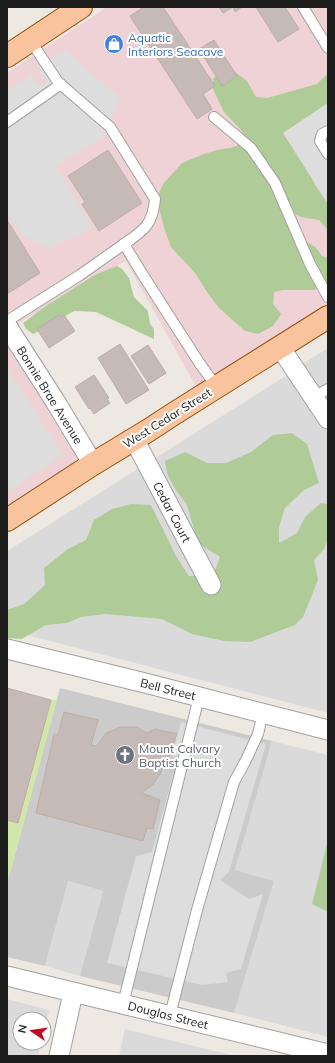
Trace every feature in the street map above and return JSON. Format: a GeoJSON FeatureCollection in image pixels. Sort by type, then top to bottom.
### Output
{"type":"FeatureCollection","features":[{"type":"Feature","properties":{"kind":"main road"},"geometry":{"type":"LineString","coordinates":[[7,56],[71,9]]}},
{"type":"Feature","properties":{"kind":"main road","name":"West Cedar Street"},"geometry":{"type":"LineString","coordinates":[[7,520],[191,402],[328,317]]}},
{"type":"Feature","properties":{"kind":"street","name":"Bonnie Brae Avenue"},"geometry":{"type":"LineString","coordinates":[[7,326],[93,464]]}},
{"type":"Feature","properties":{"kind":"street"},"geometry":{"type":"LineString","coordinates":[[280,347],[321,393],[328,420]]}},
{"type":"Feature","properties":{"kind":"street","name":"Cedar Court"},"geometry":{"type":"LineString","coordinates":[[134,439],[211,585]]}},
{"type":"Feature","properties":{"kind":"street","name":"Bell Street"},"geometry":{"type":"LineString","coordinates":[[7,649],[328,730]]}},
{"type":"Feature","properties":{"kind":"street","name":"Douglas Street"},"geometry":{"type":"LineString","coordinates":[[7,976],[328,1054]]}},
{"type":"Feature","properties":{"kind":"street"},"geometry":{"type":"LineString","coordinates":[[59,1056],[73,993]]}},
{"type":"Feature","properties":{"kind":"lane"},"geometry":{"type":"LineString","coordinates":[[303,7],[328,48]]}},
{"type":"Feature","properties":{"kind":"lane"},"geometry":{"type":"LineString","coordinates":[[7,321],[80,275],[143,231],[150,221],[155,209],[155,199],[110,127],[58,82],[30,40]]}},
{"type":"Feature","properties":{"kind":"lane"},"geometry":{"type":"LineString","coordinates":[[7,122],[61,84]]}},
{"type":"Feature","properties":{"kind":"lane"},"geometry":{"type":"LineString","coordinates":[[214,117],[251,148],[275,183],[310,264],[328,297]]}},
{"type":"Feature","properties":{"kind":"lane"},"geometry":{"type":"LineString","coordinates":[[328,131],[322,134],[320,141],[328,154]]}},
{"type":"Feature","properties":{"kind":"lane"},"geometry":{"type":"LineString","coordinates":[[124,244],[200,364],[217,387]]}},
{"type":"Feature","properties":{"kind":"lane"},"geometry":{"type":"LineString","coordinates":[[123,1004],[199,697]]}},
{"type":"Feature","properties":{"kind":"lane"},"geometry":{"type":"LineString","coordinates":[[170,1015],[197,910],[234,782],[258,734],[263,713]]}},
{"type":"Feature","properties":{"kind":"shaded area"},"geometry":{"type":"Polygon","coordinates":[[[107,7],[328,7],[328,306],[198,390],[126,261],[17,324],[97,450],[7,509],[7,73],[107,7]]]}},
{"type":"Feature","properties":{"kind":"shaded area"},"geometry":{"type":"Polygon","coordinates":[[[66,51],[121,98],[114,110],[103,137],[55,166],[93,227],[49,249],[22,236],[7,213],[7,91],[32,75],[39,84],[45,86],[45,78],[36,67],[66,51]]]}},
{"type":"Feature","properties":{"kind":"shaded area"},"geometry":{"type":"Polygon","coordinates":[[[328,103],[328,204],[283,133],[328,103]]]}},
{"type":"Feature","properties":{"kind":"shaded area"},"geometry":{"type":"Polygon","coordinates":[[[328,348],[328,408],[301,365],[328,348]]]}},
{"type":"Feature","properties":{"kind":"shaded area"},"geometry":{"type":"Polygon","coordinates":[[[7,367],[63,455],[7,492],[7,367]]]}},
{"type":"Feature","properties":{"kind":"shaded area"},"geometry":{"type":"Polygon","coordinates":[[[289,374],[328,434],[328,713],[23,634],[7,608],[7,551],[289,374]]]}},
{"type":"Feature","properties":{"kind":"shaded area"},"geometry":{"type":"Polygon","coordinates":[[[60,688],[272,741],[235,870],[274,881],[234,1013],[80,976],[103,891],[68,881],[45,966],[7,957],[7,884],[60,688]]]}},
{"type":"Feature","properties":{"kind":"shaded area"},"geometry":{"type":"Polygon","coordinates":[[[181,722],[266,744],[229,872],[220,880],[249,899],[263,894],[241,969],[226,973],[228,982],[202,985],[107,963],[136,856],[152,852],[178,757],[172,755],[181,722]]]}},
{"type":"Feature","properties":{"kind":"shaded area"},"geometry":{"type":"Polygon","coordinates":[[[272,741],[328,755],[328,1037],[234,1013],[274,881],[235,870],[272,741]]]}},
{"type":"Feature","properties":{"kind":"shaded area"},"geometry":{"type":"Polygon","coordinates":[[[68,881],[103,891],[80,976],[45,966],[68,881]]]}},
{"type":"Feature","properties":{"kind":"shaded area"},"geometry":{"type":"Polygon","coordinates":[[[7,999],[49,1010],[12,1011],[12,1051],[39,1051],[38,1056],[7,1056],[7,999]]]}},
{"type":"Feature","properties":{"kind":"shaded area"},"geometry":{"type":"Polygon","coordinates":[[[125,1029],[235,1056],[119,1056],[125,1029]]]}},
{"type":"Feature","properties":{"kind":"green space"},"geometry":{"type":"Polygon","coordinates":[[[226,65],[247,81],[256,97],[267,98],[317,84],[328,73],[328,103],[303,120],[314,183],[328,204],[328,230],[319,220],[301,217],[292,212],[301,240],[313,246],[322,256],[328,258],[328,283],[314,290],[283,290],[274,292],[273,304],[281,314],[273,326],[258,334],[245,331],[219,308],[196,274],[171,247],[160,212],[158,196],[163,184],[182,163],[204,154],[239,145],[251,148],[242,131],[224,112],[213,89],[213,79],[226,65]]]}},
{"type":"Feature","properties":{"kind":"green space"},"geometry":{"type":"Polygon","coordinates":[[[117,266],[122,269],[129,278],[134,297],[148,311],[150,324],[154,329],[154,339],[96,312],[74,311],[33,334],[26,329],[23,323],[46,306],[97,274],[117,266]]]}},
{"type":"Feature","properties":{"kind":"green space"},"geometry":{"type":"Polygon","coordinates":[[[292,433],[307,444],[319,483],[304,490],[285,508],[279,527],[279,543],[297,533],[305,517],[321,503],[328,504],[328,539],[324,549],[314,560],[318,580],[303,617],[295,625],[250,642],[224,641],[192,634],[162,619],[105,614],[81,617],[67,623],[46,625],[22,639],[7,638],[7,610],[24,604],[45,585],[44,568],[68,549],[86,540],[94,520],[112,509],[131,504],[151,505],[176,556],[189,576],[213,576],[220,557],[198,543],[187,505],[174,487],[167,473],[165,461],[185,452],[207,463],[226,463],[251,452],[273,435],[292,433]]]}},
{"type":"Feature","properties":{"kind":"green space"},"geometry":{"type":"Polygon","coordinates":[[[51,700],[57,700],[7,884],[7,820],[18,822],[51,700]]]}},
{"type":"Feature","properties":{"kind":"green space"},"geometry":{"type":"Polygon","coordinates":[[[328,840],[328,912],[312,904],[328,840]]]}},
{"type":"Feature","properties":{"kind":"building"},"geometry":{"type":"Polygon","coordinates":[[[144,7],[163,7],[215,86],[203,94],[212,109],[197,119],[130,16],[144,7]]]}},
{"type":"Feature","properties":{"kind":"building"},"geometry":{"type":"Polygon","coordinates":[[[219,7],[233,7],[223,13],[219,7]]]}},
{"type":"Feature","properties":{"kind":"building"},"geometry":{"type":"Polygon","coordinates":[[[233,7],[242,7],[235,12],[233,7]]]}},
{"type":"Feature","properties":{"kind":"building"},"geometry":{"type":"Polygon","coordinates":[[[256,7],[285,7],[299,29],[278,42],[256,7]]]}},
{"type":"Feature","properties":{"kind":"building"},"geometry":{"type":"Polygon","coordinates":[[[214,40],[237,76],[222,86],[199,49],[214,40]]]}},
{"type":"Feature","properties":{"kind":"building"},"geometry":{"type":"Polygon","coordinates":[[[108,150],[142,203],[99,231],[82,204],[85,202],[68,176],[108,150]]]}},
{"type":"Feature","properties":{"kind":"building"},"geometry":{"type":"Polygon","coordinates":[[[7,220],[40,273],[7,294],[7,220]]]}},
{"type":"Feature","properties":{"kind":"building"},"geometry":{"type":"Polygon","coordinates":[[[59,315],[61,317],[64,315],[75,331],[49,348],[37,329],[59,315]]]}},
{"type":"Feature","properties":{"kind":"building"},"geometry":{"type":"Polygon","coordinates":[[[120,344],[149,390],[126,404],[98,358],[120,344]]]}},
{"type":"Feature","properties":{"kind":"building"},"geometry":{"type":"Polygon","coordinates":[[[148,345],[166,373],[149,384],[131,356],[148,345]]]}},
{"type":"Feature","properties":{"kind":"building"},"geometry":{"type":"Polygon","coordinates":[[[94,375],[109,398],[107,399],[110,403],[94,414],[90,408],[89,409],[75,387],[94,375]]]}},
{"type":"Feature","properties":{"kind":"building"},"geometry":{"type":"Polygon","coordinates":[[[7,688],[51,700],[18,823],[7,820],[7,688]]]}},
{"type":"Feature","properties":{"kind":"building"},"geometry":{"type":"Polygon","coordinates":[[[64,712],[98,720],[91,745],[97,746],[106,733],[121,727],[137,727],[147,733],[155,729],[177,734],[169,756],[163,761],[161,773],[153,784],[142,793],[160,800],[153,829],[147,828],[143,841],[36,813],[54,734],[58,735],[64,712]]]}},
{"type":"Feature","properties":{"kind":"place","name":"Aquatic Interiors Seacave"},"geometry":{"type":"Point","coordinates":[114,44]}},
{"type":"Feature","properties":{"kind":"place","name":"Mount Calvary Baptist Church"},"geometry":{"type":"Point","coordinates":[125,755]}}]}
